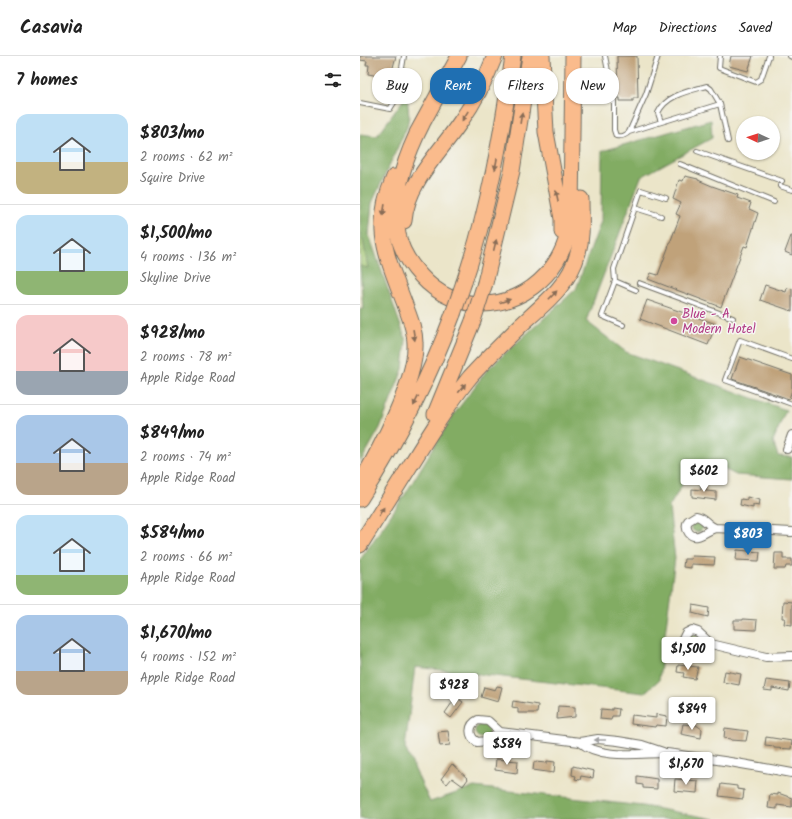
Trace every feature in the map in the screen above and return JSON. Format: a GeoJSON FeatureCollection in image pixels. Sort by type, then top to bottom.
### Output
{"type":"FeatureCollection","features":[{"type":"Feature","properties":{"kind":"highway"},"geometry":{"type":"LineString","coordinates":[[360,484],[391,424],[410,376],[414,360],[415,343],[413,328],[386,254],[382,227],[385,204],[391,184],[458,56]]}},
{"type":"Feature","properties":{"kind":"highway"},"geometry":{"type":"LineString","coordinates":[[420,275],[410,257],[405,240],[404,222],[408,201],[419,179],[469,109],[496,56]]}},
{"type":"Feature","properties":{"kind":"highway"},"geometry":{"type":"LineString","coordinates":[[360,499],[384,461],[413,405],[453,314],[490,194],[501,139],[513,56]]}},
{"type":"Feature","properties":{"kind":"highway"},"geometry":{"type":"LineString","coordinates":[[395,490],[442,399],[473,321],[485,283],[512,171],[530,56]]}},
{"type":"Feature","properties":{"kind":"highway"},"geometry":{"type":"LineString","coordinates":[[536,284],[548,270],[555,258],[559,245],[562,225],[545,120],[542,56]]}},
{"type":"Feature","properties":{"kind":"highway"},"geometry":{"type":"LineString","coordinates":[[422,124],[404,168],[399,187],[396,211],[397,229],[402,248],[410,262],[432,287],[446,296],[460,302],[480,305],[508,300],[521,295],[536,284],[557,260],[564,246],[570,226],[574,56]]}},
{"type":"Feature","properties":{"kind":"highway"},"geometry":{"type":"LineString","coordinates":[[360,545],[464,385],[492,353],[557,291],[566,280],[574,265],[582,226],[574,56]]}},
{"type":"Feature","properties":{"kind":"street"},"geometry":{"type":"LineString","coordinates":[[787,449],[792,436]]}},
{"type":"Feature","properties":{"kind":"street"},"geometry":{"type":"LineString","coordinates":[[715,528],[792,532]]}},
{"type":"Feature","properties":{"kind":"street"},"geometry":{"type":"LineString","coordinates":[[711,644],[766,657],[779,658],[792,656]]}},
{"type":"Feature","properties":{"kind":"street"},"geometry":{"type":"LineString","coordinates":[[500,732],[580,742],[598,739],[618,740],[648,747],[665,753]]}},
{"type":"Feature","properties":{"kind":"street"},"geometry":{"type":"LineString","coordinates":[[616,754],[618,740]]}},
{"type":"Feature","properties":{"kind":"street"},"geometry":{"type":"LineString","coordinates":[[580,742],[595,750],[616,754],[665,753],[725,761],[792,773]]}},
{"type":"Feature","properties":{"kind":"lane"},"geometry":{"type":"LineString","coordinates":[[360,103],[390,109],[397,98],[404,56]]}},
{"type":"Feature","properties":{"kind":"lane"},"geometry":{"type":"LineString","coordinates":[[605,56],[614,101],[614,130],[616,136],[625,136],[629,132],[646,94],[658,56]]}},
{"type":"Feature","properties":{"kind":"lane"},"geometry":{"type":"LineString","coordinates":[[720,56],[719,68],[756,82],[761,79],[769,56]]}},
{"type":"Feature","properties":{"kind":"lane"},"geometry":{"type":"LineString","coordinates":[[661,122],[658,113],[661,105],[669,99],[707,86],[712,88],[720,104],[728,141]]}},
{"type":"Feature","properties":{"kind":"lane"},"geometry":{"type":"LineString","coordinates":[[629,132],[720,104]]}},
{"type":"Feature","properties":{"kind":"lane"},"geometry":{"type":"LineString","coordinates":[[697,151],[781,184],[792,190]]}},
{"type":"Feature","properties":{"kind":"lane"},"geometry":{"type":"LineString","coordinates":[[680,164],[774,202]]}},
{"type":"Feature","properties":{"kind":"lane"},"geometry":{"type":"LineString","coordinates":[[624,325],[602,316],[615,281],[614,269],[641,190],[666,198]]}},
{"type":"Feature","properties":{"kind":"lane"},"geometry":{"type":"LineString","coordinates":[[635,208],[661,216]]}},
{"type":"Feature","properties":{"kind":"lane"},"geometry":{"type":"LineString","coordinates":[[615,281],[636,290]]}},
{"type":"Feature","properties":{"kind":"lane"},"geometry":{"type":"LineString","coordinates":[[639,283],[733,318]]}},
{"type":"Feature","properties":{"kind":"lane"},"geometry":{"type":"LineString","coordinates":[[792,359],[740,340],[725,380],[792,404]]}},
{"type":"Feature","properties":{"kind":"green space"},"geometry":{"type":"Polygon","coordinates":[[[400,104],[408,104],[409,116],[407,127],[372,203],[369,235],[406,341],[403,369],[380,428],[360,463],[360,309],[363,309],[360,266],[368,268],[363,240],[360,239],[360,134],[377,136],[400,104]]]}},
{"type":"Feature","properties":{"kind":"green space"},"geometry":{"type":"Polygon","coordinates":[[[711,120],[712,138],[641,177],[586,321],[626,352],[786,410],[773,441],[778,456],[792,457],[792,479],[736,475],[714,464],[696,462],[669,507],[675,558],[659,680],[644,693],[415,667],[405,748],[430,802],[474,787],[643,806],[715,819],[360,819],[360,560],[406,493],[452,417],[487,370],[576,289],[601,221],[602,151],[711,120]]]}},
{"type":"Feature","properties":{"kind":"green space"},"geometry":{"type":"Polygon","coordinates":[[[360,239],[363,239],[369,269],[360,266],[360,239]]]}},
{"type":"Feature","properties":{"kind":"green space"},"geometry":{"type":"Polygon","coordinates":[[[695,520],[699,520],[703,526],[699,532],[695,532],[691,528],[691,524],[695,520]]]}},
{"type":"Feature","properties":{"kind":"green space"},"geometry":{"type":"Polygon","coordinates":[[[691,635],[695,635],[699,641],[695,647],[691,647],[687,643],[687,639],[691,635]]]}},
{"type":"Feature","properties":{"kind":"green space"},"geometry":{"type":"Polygon","coordinates":[[[479,724],[485,724],[489,728],[489,734],[485,738],[479,738],[475,734],[475,728],[479,724]]]}},
{"type":"Feature","properties":{"kind":"building"},"geometry":{"type":"Polygon","coordinates":[[[360,56],[396,56],[393,68],[372,68],[372,75],[368,74],[369,65],[366,65],[367,61],[360,60],[360,56]]]}},
{"type":"Feature","properties":{"kind":"building"},"geometry":{"type":"Polygon","coordinates":[[[617,56],[637,56],[638,98],[633,98],[633,101],[620,101],[619,68],[617,68],[617,56]]]}},
{"type":"Feature","properties":{"kind":"building"},"geometry":{"type":"Polygon","coordinates":[[[731,56],[753,56],[748,71],[729,66],[731,56]]]}},
{"type":"Feature","properties":{"kind":"building"},"geometry":{"type":"Polygon","coordinates":[[[685,176],[698,179],[712,186],[738,195],[737,198],[751,203],[749,209],[758,213],[747,247],[744,246],[721,307],[648,279],[651,273],[658,275],[680,216],[676,214],[681,203],[673,199],[679,180],[683,181],[685,176]]]}},
{"type":"Feature","properties":{"kind":"building"},"geometry":{"type":"Polygon","coordinates":[[[792,236],[792,255],[785,252],[792,236]]]}},
{"type":"Feature","properties":{"kind":"building"},"geometry":{"type":"Polygon","coordinates":[[[765,285],[786,292],[787,288],[792,289],[792,311],[760,300],[765,285]]]}},
{"type":"Feature","properties":{"kind":"building"},"geometry":{"type":"Polygon","coordinates":[[[647,300],[716,324],[708,345],[640,319],[647,300]]]}},
{"type":"Feature","properties":{"kind":"building"},"geometry":{"type":"Polygon","coordinates":[[[740,357],[792,375],[792,390],[789,399],[732,379],[740,357]]]}},
{"type":"Feature","properties":{"kind":"building"},"geometry":{"type":"Polygon","coordinates":[[[698,467],[706,468],[706,475],[698,474],[698,467]]]}},
{"type":"Feature","properties":{"kind":"building"},"geometry":{"type":"Polygon","coordinates":[[[701,483],[707,483],[706,491],[716,492],[716,500],[692,497],[692,489],[701,490],[701,483]]]}},
{"type":"Feature","properties":{"kind":"building"},"geometry":{"type":"Polygon","coordinates":[[[747,497],[760,500],[759,506],[753,505],[753,508],[740,505],[741,499],[747,500],[747,497]]]}},
{"type":"Feature","properties":{"kind":"building"},"geometry":{"type":"Polygon","coordinates":[[[737,550],[760,552],[759,561],[736,560],[737,550]]]}},
{"type":"Feature","properties":{"kind":"building"},"geometry":{"type":"Polygon","coordinates":[[[775,553],[783,553],[783,559],[792,559],[792,566],[786,566],[785,569],[774,569],[775,553]]]}},
{"type":"Feature","properties":{"kind":"building"},"geometry":{"type":"Polygon","coordinates":[[[692,556],[715,557],[714,565],[691,564],[691,568],[683,567],[684,559],[691,559],[692,556]]]}},
{"type":"Feature","properties":{"kind":"building"},"geometry":{"type":"Polygon","coordinates":[[[783,601],[792,602],[792,625],[784,624],[785,618],[782,618],[783,601]]]}},
{"type":"Feature","properties":{"kind":"building"},"geometry":{"type":"Polygon","coordinates":[[[693,605],[709,608],[708,617],[692,613],[693,605]]]}},
{"type":"Feature","properties":{"kind":"building"},"geometry":{"type":"Polygon","coordinates":[[[734,620],[757,620],[756,630],[734,629],[734,620]]]}},
{"type":"Feature","properties":{"kind":"building"},"geometry":{"type":"Polygon","coordinates":[[[678,665],[698,667],[695,679],[683,677],[684,673],[677,672],[678,665]]]}},
{"type":"Feature","properties":{"kind":"building"},"geometry":{"type":"Polygon","coordinates":[[[725,671],[741,674],[739,685],[723,682],[725,671]]]}},
{"type":"Feature","properties":{"kind":"building"},"geometry":{"type":"Polygon","coordinates":[[[766,680],[790,683],[789,691],[772,688],[772,691],[764,690],[766,680]]]}},
{"type":"Feature","properties":{"kind":"building"},"geometry":{"type":"Polygon","coordinates":[[[497,686],[502,687],[498,702],[481,697],[484,687],[495,690],[497,686]]]}},
{"type":"Feature","properties":{"kind":"building"},"geometry":{"type":"Polygon","coordinates":[[[456,697],[463,702],[451,718],[445,713],[456,697]]]}},
{"type":"Feature","properties":{"kind":"building"},"geometry":{"type":"Polygon","coordinates":[[[513,701],[538,705],[537,713],[518,713],[518,708],[512,707],[513,701]]]}},
{"type":"Feature","properties":{"kind":"building"},"geometry":{"type":"Polygon","coordinates":[[[558,706],[575,707],[575,717],[557,719],[558,706]]]}},
{"type":"Feature","properties":{"kind":"building"},"geometry":{"type":"Polygon","coordinates":[[[612,708],[619,709],[618,716],[612,716],[611,720],[600,719],[601,709],[612,710],[612,708]]]}},
{"type":"Feature","properties":{"kind":"building"},"geometry":{"type":"Polygon","coordinates":[[[656,714],[667,716],[666,726],[656,725],[655,727],[631,724],[632,715],[656,718],[656,714]]]}},
{"type":"Feature","properties":{"kind":"building"},"geometry":{"type":"Polygon","coordinates":[[[683,724],[696,725],[702,729],[701,738],[681,734],[683,724]]]}},
{"type":"Feature","properties":{"kind":"building"},"geometry":{"type":"Polygon","coordinates":[[[725,728],[748,731],[746,741],[724,738],[725,728]]]}},
{"type":"Feature","properties":{"kind":"building"},"geometry":{"type":"Polygon","coordinates":[[[448,731],[450,745],[440,746],[438,732],[448,731]]]}},
{"type":"Feature","properties":{"kind":"building"},"geometry":{"type":"Polygon","coordinates":[[[766,737],[792,741],[791,749],[774,748],[774,746],[765,745],[766,737]]]}},
{"type":"Feature","properties":{"kind":"building"},"geometry":{"type":"Polygon","coordinates":[[[496,759],[518,761],[517,773],[495,770],[496,759]]]}},
{"type":"Feature","properties":{"kind":"building"},"geometry":{"type":"Polygon","coordinates":[[[547,761],[555,762],[554,773],[533,770],[534,762],[547,763],[547,761]]]}},
{"type":"Feature","properties":{"kind":"building"},"geometry":{"type":"Polygon","coordinates":[[[452,764],[468,779],[463,786],[452,778],[447,784],[441,779],[452,764]]]}},
{"type":"Feature","properties":{"kind":"building"},"geometry":{"type":"Polygon","coordinates":[[[573,766],[594,771],[593,778],[581,776],[580,780],[575,779],[576,776],[572,775],[573,766]]]}},
{"type":"Feature","properties":{"kind":"building"},"geometry":{"type":"Polygon","coordinates":[[[637,776],[657,779],[657,789],[643,788],[643,785],[637,784],[637,776]]]}},
{"type":"Feature","properties":{"kind":"building"},"geometry":{"type":"Polygon","coordinates":[[[675,779],[698,781],[697,793],[674,791],[675,779]]]}},
{"type":"Feature","properties":{"kind":"building"},"geometry":{"type":"Polygon","coordinates":[[[721,784],[737,786],[737,789],[744,790],[743,799],[719,796],[721,784]]]}},
{"type":"Feature","properties":{"kind":"building"},"geometry":{"type":"Polygon","coordinates":[[[778,793],[792,798],[792,807],[777,805],[777,809],[768,808],[770,794],[778,795],[778,793]]]}},
{"type":"Feature","properties":{"kind":"place","name":"Blue - A Modern Hotel"},"geometry":{"type":"Point","coordinates":[674,321]}}]}
